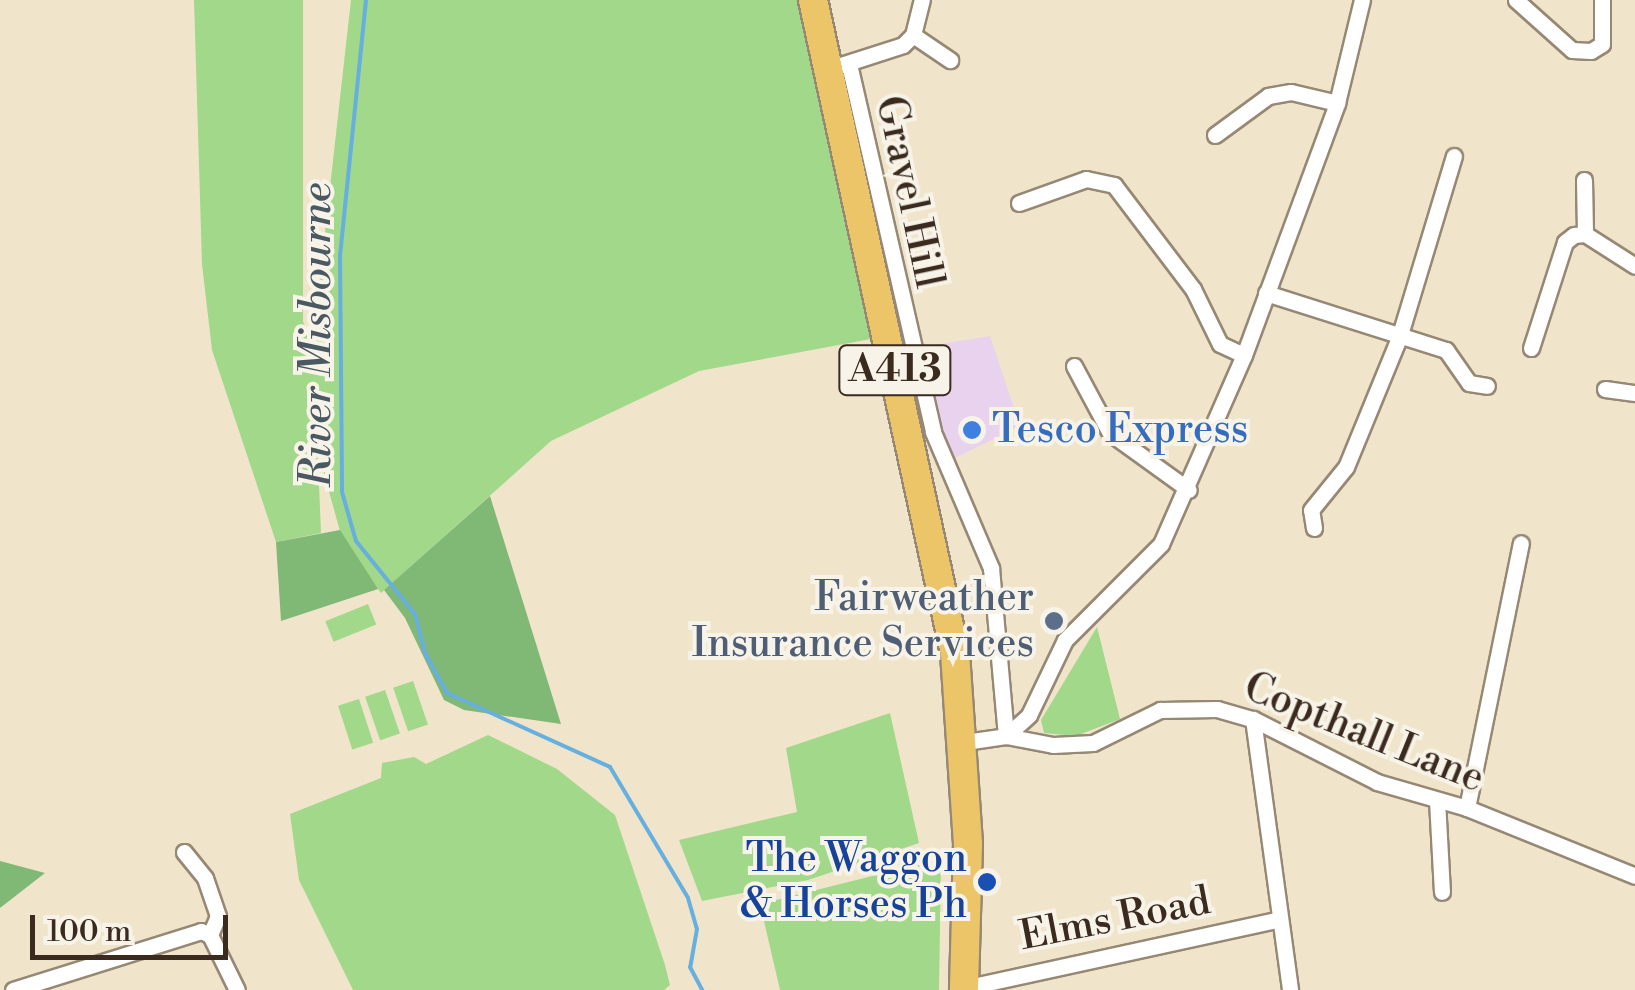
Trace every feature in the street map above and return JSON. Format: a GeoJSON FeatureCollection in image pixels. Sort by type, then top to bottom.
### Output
{"type":"FeatureCollection","features":[{"type":"Feature","properties":{"kind":"highway","name":"A413"},"geometry":{"type":"LineString","coordinates":[[814,0],[838,66],[955,652],[965,742],[964,989]]}},
{"type":"Feature","properties":{"kind":"street"},"geometry":{"type":"LineString","coordinates":[[913,35],[922,0]]}},
{"type":"Feature","properties":{"kind":"street"},"geometry":{"type":"LineString","coordinates":[[1006,736],[1029,715],[1065,640],[1126,561],[1161,544],[1189,490],[1244,355],[1337,103],[1362,0]]}},
{"type":"Feature","properties":{"kind":"street"},"geometry":{"type":"LineString","coordinates":[[1516,0],[1572,50],[1591,51],[1602,44],[1602,0]]}},
{"type":"Feature","properties":{"kind":"street"},"geometry":{"type":"LineString","coordinates":[[838,66],[913,35]]}},
{"type":"Feature","properties":{"kind":"street"},"geometry":{"type":"LineString","coordinates":[[913,35],[950,60]]}},
{"type":"Feature","properties":{"kind":"street","name":"Gravel Hill"},"geometry":{"type":"LineString","coordinates":[[838,66],[933,432],[991,568],[1006,736]]}},
{"type":"Feature","properties":{"kind":"street"},"geometry":{"type":"LineString","coordinates":[[1215,135],[1268,96],[1290,92],[1337,103]]}},
{"type":"Feature","properties":{"kind":"street"},"geometry":{"type":"LineString","coordinates":[[1314,528],[1311,510],[1346,468],[1399,338],[1454,156]]}},
{"type":"Feature","properties":{"kind":"street"},"geometry":{"type":"LineString","coordinates":[[1019,202],[1086,179],[1114,185],[1192,289],[1220,344],[1244,355]]}},
{"type":"Feature","properties":{"kind":"street"},"geometry":{"type":"LineString","coordinates":[[1584,180],[1585,234]]}},
{"type":"Feature","properties":{"kind":"street"},"geometry":{"type":"LineString","coordinates":[[1585,234],[1635,266]]}},
{"type":"Feature","properties":{"kind":"street"},"geometry":{"type":"LineString","coordinates":[[1531,348],[1565,242],[1585,234]]}},
{"type":"Feature","properties":{"kind":"street"},"geometry":{"type":"LineString","coordinates":[[1266,293],[1446,350],[1468,383],[1487,386]]}},
{"type":"Feature","properties":{"kind":"street"},"geometry":{"type":"LineString","coordinates":[[1074,366],[1110,433],[1189,490]]}},
{"type":"Feature","properties":{"kind":"street"},"geometry":{"type":"LineString","coordinates":[[1605,388],[1635,392]]}},
{"type":"Feature","properties":{"kind":"street"},"geometry":{"type":"LineString","coordinates":[[1467,808],[1522,543]]}},
{"type":"Feature","properties":{"kind":"street","name":"Copthall Lane"},"geometry":{"type":"LineString","coordinates":[[965,742],[1006,736],[1052,746],[1093,742],[1160,710],[1217,709],[1253,718],[1376,782],[1467,808],[1635,876]]}},
{"type":"Feature","properties":{"kind":"street"},"geometry":{"type":"LineString","coordinates":[[1253,718],[1290,990]]}},
{"type":"Feature","properties":{"kind":"street"},"geometry":{"type":"LineString","coordinates":[[1437,800],[1442,892]]}},
{"type":"Feature","properties":{"kind":"street"},"geometry":{"type":"LineString","coordinates":[[184,852],[204,878],[218,916],[210,935]]}},
{"type":"Feature","properties":{"kind":"street","name":"Elms Road"},"geometry":{"type":"LineString","coordinates":[[964,989],[1280,919]]}},
{"type":"Feature","properties":{"kind":"street"},"geometry":{"type":"LineString","coordinates":[[13,990],[202,931],[210,935],[237,990]]}},
{"type":"Feature","properties":{"kind":"shaded area"},"geometry":{"type":"Polygon","coordinates":[[[990,336],[1020,426],[953,459],[916,348],[990,336]]]}},
{"type":"Feature","properties":{"kind":"green space"},"geometry":{"type":"Polygon","coordinates":[[[194,0],[303,0],[303,321],[312,348],[351,0],[813,0],[887,336],[699,371],[551,441],[381,593],[343,542],[322,466],[315,386],[321,533],[276,542],[212,350],[202,264],[194,0]]]}},
{"type":"Feature","properties":{"kind":"green space"},"geometry":{"type":"Polygon","coordinates":[[[490,496],[561,724],[464,710],[444,700],[405,618],[384,590],[490,496]]]}},
{"type":"Feature","properties":{"kind":"green space"},"geometry":{"type":"Polygon","coordinates":[[[340,530],[378,589],[281,621],[276,542],[340,530]]]}},
{"type":"Feature","properties":{"kind":"green space"},"geometry":{"type":"Polygon","coordinates":[[[368,604],[376,624],[334,642],[325,621],[368,604]]]}},
{"type":"Feature","properties":{"kind":"green space"},"geometry":{"type":"Polygon","coordinates":[[[1097,627],[1120,719],[1076,736],[1044,733],[1041,720],[1097,627]]]}},
{"type":"Feature","properties":{"kind":"green space"},"geometry":{"type":"Polygon","coordinates":[[[413,681],[428,724],[408,731],[393,688],[413,681]]]}},
{"type":"Feature","properties":{"kind":"green space"},"geometry":{"type":"Polygon","coordinates":[[[385,690],[400,733],[380,740],[365,697],[385,690]]]}},
{"type":"Feature","properties":{"kind":"green space"},"geometry":{"type":"Polygon","coordinates":[[[359,699],[373,743],[352,750],[338,706],[359,699]]]}},
{"type":"Feature","properties":{"kind":"green space"},"geometry":{"type":"Polygon","coordinates":[[[890,713],[919,843],[808,880],[702,901],[679,840],[797,812],[786,748],[890,713]]]}},
{"type":"Feature","properties":{"kind":"green space"},"geometry":{"type":"Polygon","coordinates":[[[488,735],[557,769],[615,815],[665,965],[670,985],[664,990],[353,990],[299,880],[290,814],[381,778],[382,763],[414,757],[426,764],[488,735]]]}},
{"type":"Feature","properties":{"kind":"green space"},"geometry":{"type":"Polygon","coordinates":[[[941,859],[939,990],[780,990],[760,904],[941,859]]]}},
{"type":"Feature","properties":{"kind":"green space"},"geometry":{"type":"Polygon","coordinates":[[[0,861],[45,873],[0,908],[0,861]]]}},
{"type":"Feature","properties":{"kind":"waterway","name":"River Misbourne"},"geometry":{"type":"LineString","coordinates":[[366,0],[340,254],[342,492],[356,541],[415,614],[425,653],[447,693],[610,767],[688,898],[697,929],[690,967],[702,990]]}},
{"type":"Feature","properties":{"kind":"place","name":"Tesco Express"},"geometry":{"type":"Point","coordinates":[972,430]}},
{"type":"Feature","properties":{"kind":"place","name":"Fairweather Insurance Services"},"geometry":{"type":"Point","coordinates":[1054,621]}},
{"type":"Feature","properties":{"kind":"place","name":"The Waggon & Horses Ph"},"geometry":{"type":"Point","coordinates":[987,882]}}]}
